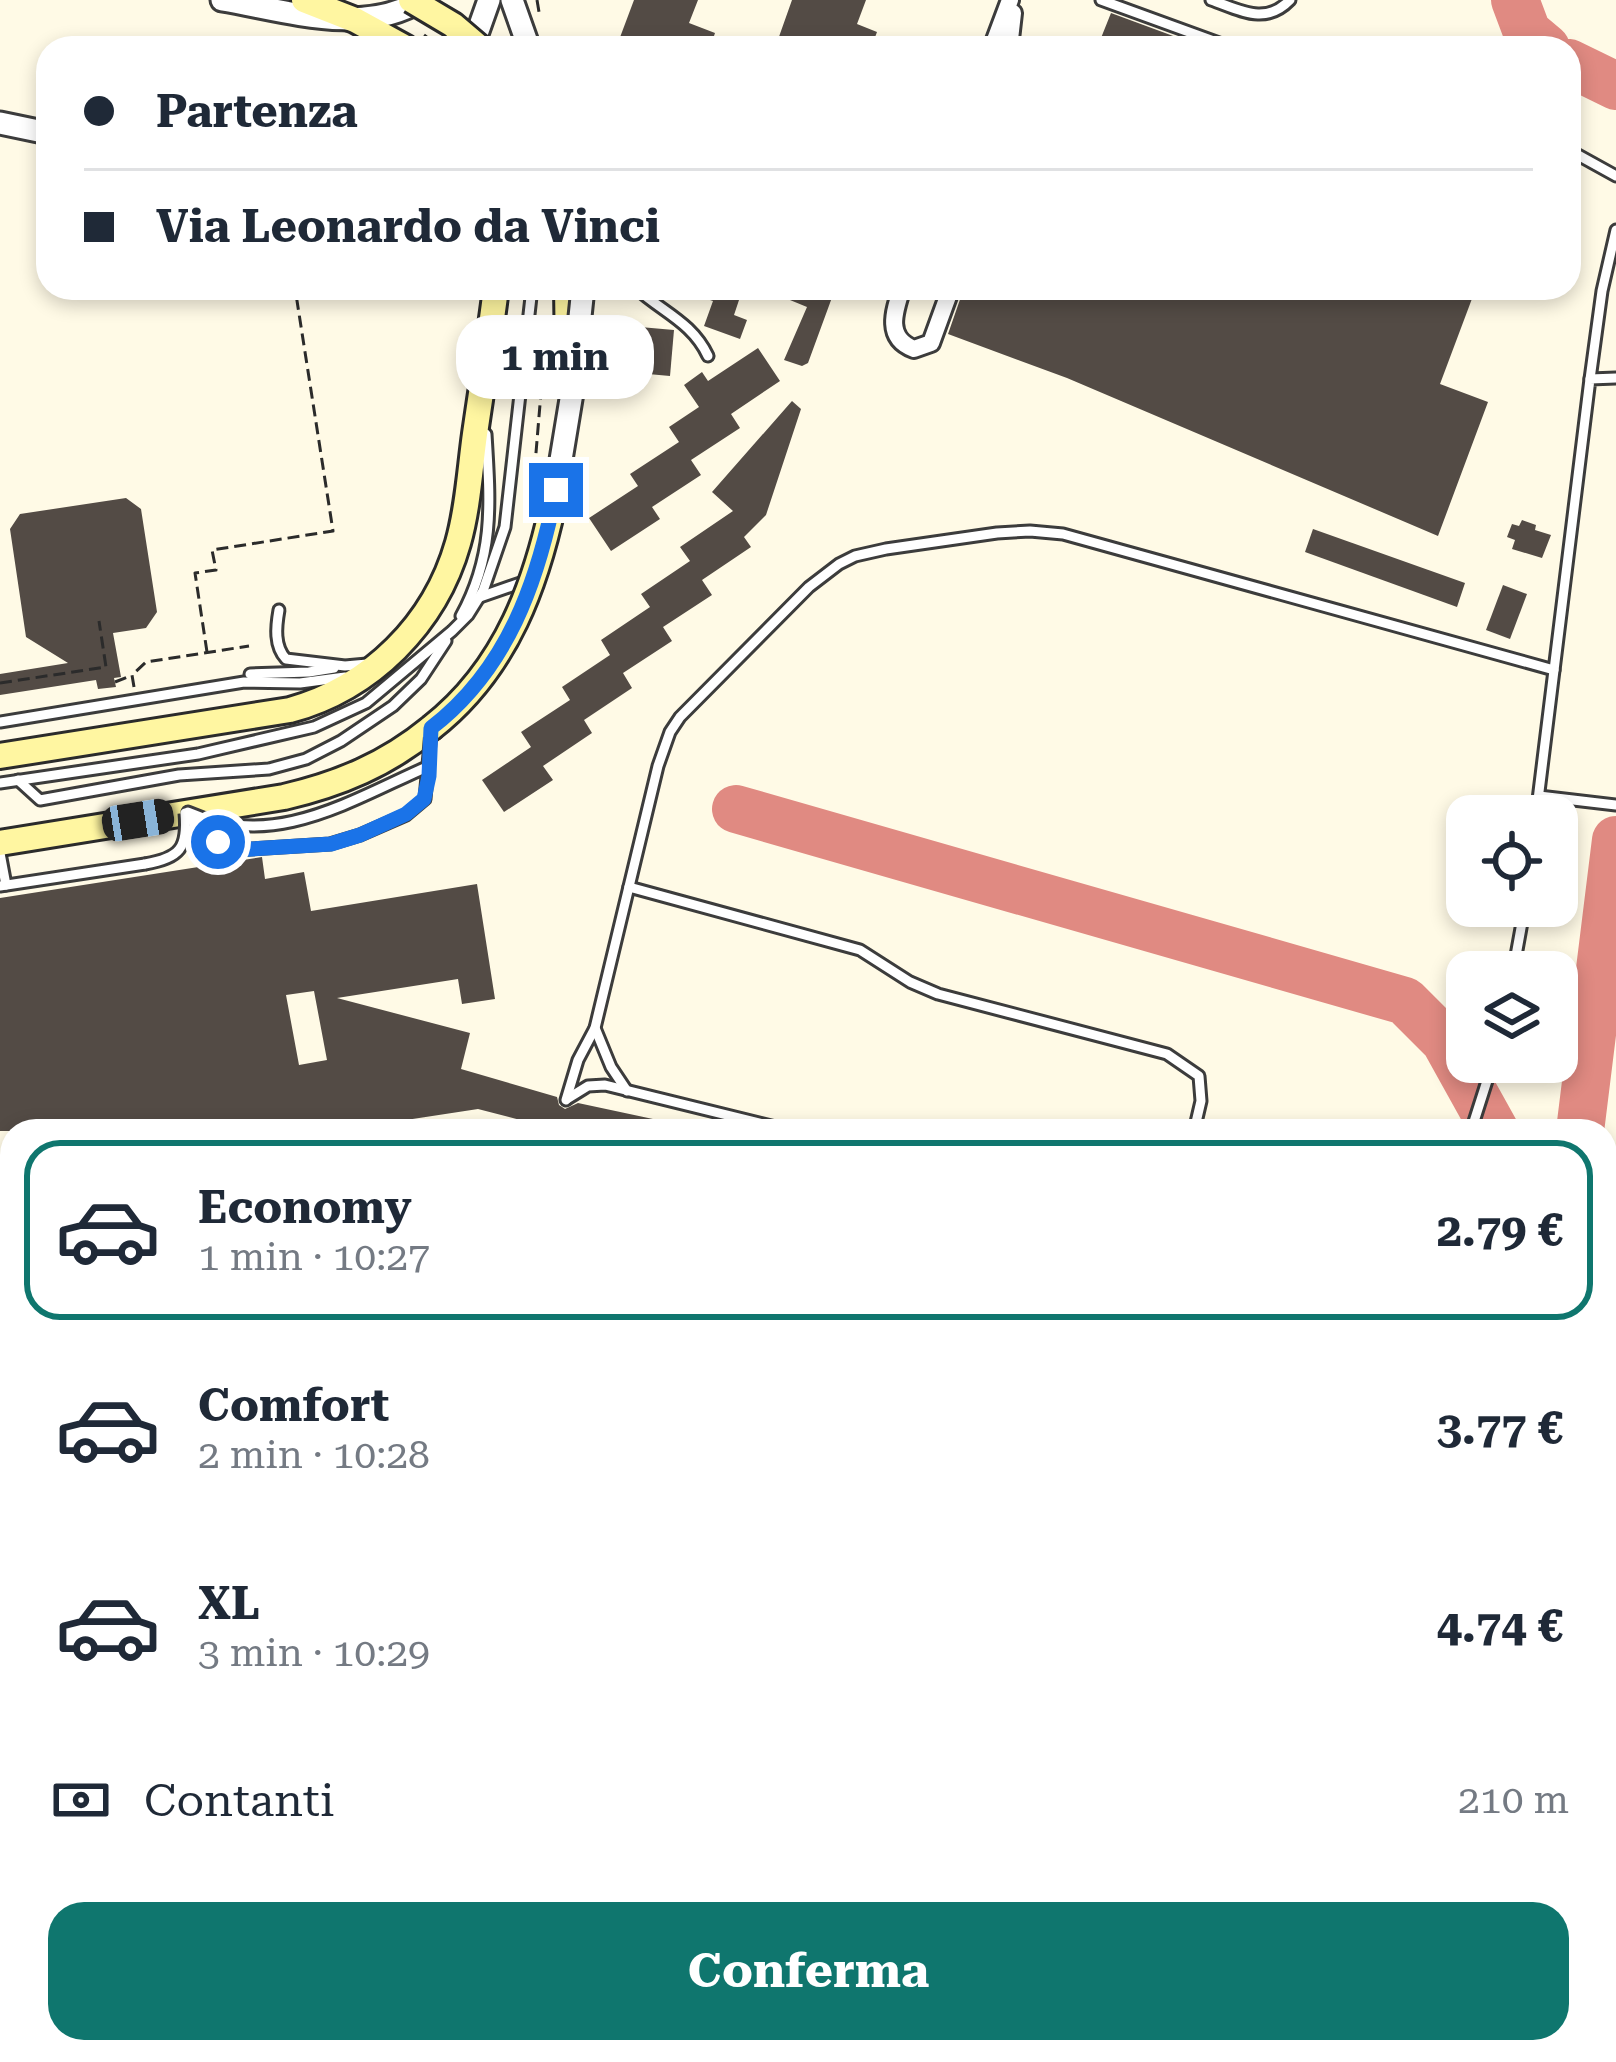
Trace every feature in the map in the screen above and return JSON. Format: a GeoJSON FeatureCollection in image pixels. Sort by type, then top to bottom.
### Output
{"type":"FeatureCollection","features":[{"type":"Feature","properties":{"kind":"main road"},"geometry":{"type":"LineString","coordinates":[[304,0],[384,36]]}},
{"type":"Feature","properties":{"kind":"main road"},"geometry":{"type":"LineString","coordinates":[[411,0],[462,36]]}},
{"type":"Feature","properties":{"kind":"main road"},"geometry":{"type":"LineString","coordinates":[[0,756],[290,710],[339,691],[377,666],[424,617],[455,554],[495,300]]}},
{"type":"Feature","properties":{"kind":"main road"},"geometry":{"type":"LineString","coordinates":[[0,842],[284,797],[331,785],[381,764],[431,728],[477,683],[515,626],[535,577],[545,490],[566,394],[570,300]]}},
{"type":"Feature","properties":{"kind":"street"},"geometry":{"type":"LineString","coordinates":[[222,0],[355,20],[387,16],[422,0],[464,36]]}},
{"type":"Feature","properties":{"kind":"street"},"geometry":{"type":"LineString","coordinates":[[475,36],[489,0]]}},
{"type":"Feature","properties":{"kind":"street"},"geometry":{"type":"LineString","coordinates":[[997,36],[1012,0]]}},
{"type":"Feature","properties":{"kind":"street"},"geometry":{"type":"LineString","coordinates":[[1010,36],[1012,0]]}},
{"type":"Feature","properties":{"kind":"street"},"geometry":{"type":"LineString","coordinates":[[514,5],[525,36]]}},
{"type":"Feature","properties":{"kind":"street"},"geometry":{"type":"LineString","coordinates":[[0,123],[36,130]]}},
{"type":"Feature","properties":{"kind":"street"},"geometry":{"type":"LineString","coordinates":[[545,490],[572,393],[582,300]]}},
{"type":"Feature","properties":{"kind":"street"},"geometry":{"type":"LineString","coordinates":[[898,300],[893,329],[901,343],[914,349],[931,343],[947,300]]}},
{"type":"Feature","properties":{"kind":"lane"},"geometry":{"type":"LineString","coordinates":[[1101,0],[1200,36]]}},
{"type":"Feature","properties":{"kind":"lane"},"geometry":{"type":"LineString","coordinates":[[1211,0],[1259,15],[1277,12],[1290,0]]}},
{"type":"Feature","properties":{"kind":"lane"},"geometry":{"type":"LineString","coordinates":[[1581,157],[1616,176]]}},
{"type":"Feature","properties":{"kind":"lane"},"geometry":{"type":"LineString","coordinates":[[1539,795],[1599,305],[1616,230]]}},
{"type":"Feature","properties":{"kind":"lane"},"geometry":{"type":"LineString","coordinates":[[0,783],[198,754],[314,727],[366,703],[452,631],[480,597],[505,526],[531,300]]}},
{"type":"Feature","properties":{"kind":"lane"},"geometry":{"type":"LineString","coordinates":[[480,597],[542,571],[549,550],[564,474],[570,300]]}},
{"type":"Feature","properties":{"kind":"lane"},"geometry":{"type":"LineString","coordinates":[[652,300],[684,323],[707,356]]}},
{"type":"Feature","properties":{"kind":"lane"},"geometry":{"type":"LineString","coordinates":[[17,780],[40,800],[179,775],[269,769],[306,759],[393,706],[421,679],[452,631],[483,565],[490,524],[485,433],[490,339]]}},
{"type":"Feature","properties":{"kind":"lane"},"geometry":{"type":"LineString","coordinates":[[1590,379],[1616,378]]}},
{"type":"Feature","properties":{"kind":"lane"},"geometry":{"type":"LineString","coordinates":[[742,1119],[596,1084],[566,1100],[578,1060],[595,1028],[663,748],[680,717],[839,564],[872,552],[1015,531],[1063,534],[1554,670]]}},
{"type":"Feature","properties":{"kind":"lane"},"geometry":{"type":"LineString","coordinates":[[279,610],[277,638],[286,659],[377,666]]}},
{"type":"Feature","properties":{"kind":"lane"},"geometry":{"type":"LineString","coordinates":[[250,674],[345,666]]}},
{"type":"Feature","properties":{"kind":"lane"},"geometry":{"type":"LineString","coordinates":[[0,722],[244,682],[335,679],[377,666]]}},
{"type":"Feature","properties":{"kind":"lane"},"geometry":{"type":"LineString","coordinates":[[186,812],[197,829],[235,850],[331,844],[389,824],[418,807],[428,788],[431,728]]}},
{"type":"Feature","properties":{"kind":"lane"},"geometry":{"type":"LineString","coordinates":[[186,812],[212,823],[250,827],[310,817],[351,804],[428,766]]}},
{"type":"Feature","properties":{"kind":"lane"},"geometry":{"type":"LineString","coordinates":[[1578,801],[1616,806]]}},
{"type":"Feature","properties":{"kind":"lane"},"geometry":{"type":"LineString","coordinates":[[0,853],[3,885],[164,860],[182,845],[186,812]]}},
{"type":"Feature","properties":{"kind":"lane"},"geometry":{"type":"LineString","coordinates":[[629,886],[860,950],[938,994],[1167,1054],[1198,1076],[1201,1101],[1197,1119]]}},
{"type":"Feature","properties":{"kind":"lane"},"geometry":{"type":"LineString","coordinates":[[595,1028],[627,1091]]}},
{"type":"Feature","properties":{"kind":"lane"},"geometry":{"type":"LineString","coordinates":[[1475,1119],[1486,1083]]}},
{"type":"Feature","properties":{"kind":"path"},"geometry":{"type":"LineString","coordinates":[[208,652],[195,573],[216,570],[212,550],[332,531],[297,300]]}},
{"type":"Feature","properties":{"kind":"path"},"geometry":{"type":"LineString","coordinates":[[545,490],[547,330]]}},
{"type":"Feature","properties":{"kind":"path"},"geometry":{"type":"LineString","coordinates":[[0,683],[106,667],[99,621]]}},
{"type":"Feature","properties":{"kind":"path"},"geometry":{"type":"LineString","coordinates":[[123,689],[118,681],[146,662],[249,646]]}},
{"type":"Feature","properties":{"kind":"path"},"geometry":{"type":"LineString","coordinates":[[132,675],[134,687]]}},
{"type":"Feature","properties":{"kind":"building"},"geometry":{"type":"Polygon","coordinates":[[[634,0],[698,0],[689,23],[715,33],[714,36],[620,36],[634,0]]]}},
{"type":"Feature","properties":{"kind":"building"},"geometry":{"type":"Polygon","coordinates":[[[792,0],[866,0],[857,24],[877,32],[876,36],[779,36],[792,0]]]}},
{"type":"Feature","properties":{"kind":"building"},"geometry":{"type":"Polygon","coordinates":[[[1111,13],[1173,36],[1102,36],[1111,13]]]}},
{"type":"Feature","properties":{"kind":"building"},"geometry":{"type":"Polygon","coordinates":[[[739,300],[734,315],[747,320],[740,339],[704,326],[713,301],[739,300]]]}},
{"type":"Feature","properties":{"kind":"building"},"geometry":{"type":"Polygon","coordinates":[[[790,300],[831,300],[808,363],[802,366],[784,360],[807,307],[790,300]]]}},
{"type":"Feature","properties":{"kind":"building"},"geometry":{"type":"Polygon","coordinates":[[[960,300],[1472,300],[1440,384],[1488,402],[1438,536],[1067,378],[948,334],[960,300]]]}},
{"type":"Feature","properties":{"kind":"building"},"geometry":{"type":"Polygon","coordinates":[[[640,327],[674,330],[670,376],[637,373],[640,327]]]}},
{"type":"Feature","properties":{"kind":"building"},"geometry":{"type":"Polygon","coordinates":[[[758,348],[780,381],[731,414],[740,428],[691,460],[701,475],[652,507],[660,519],[611,551],[589,518],[638,486],[630,474],[679,442],[669,427],[699,407],[684,385],[702,372],[708,381],[758,348]]]}},
{"type":"Feature","properties":{"kind":"building"},"geometry":{"type":"Polygon","coordinates":[[[792,401],[801,409],[766,515],[744,537],[751,547],[702,580],[712,595],[663,627],[672,641],[623,673],[632,688],[584,720],[592,733],[543,766],[553,780],[504,812],[482,780],[531,747],[521,732],[570,700],[562,687],[610,655],[601,640],[650,607],[641,594],[690,561],[680,547],[733,511],[712,492],[792,401]]]}},
{"type":"Feature","properties":{"kind":"building"},"geometry":{"type":"Polygon","coordinates":[[[126,498],[141,509],[157,612],[146,628],[113,633],[121,677],[114,678],[116,687],[98,689],[96,680],[0,695],[0,674],[68,663],[26,637],[10,529],[20,514],[126,498]]]}},
{"type":"Feature","properties":{"kind":"building"},"geometry":{"type":"Polygon","coordinates":[[[1522,520],[1551,535],[1542,558],[1512,549],[1515,540],[1507,537],[1512,524],[1519,526],[1522,520]]]}},
{"type":"Feature","properties":{"kind":"building"},"geometry":{"type":"Polygon","coordinates":[[[1313,529],[1465,583],[1457,607],[1305,552],[1313,529]]]}},
{"type":"Feature","properties":{"kind":"building"},"geometry":{"type":"Polygon","coordinates":[[[1503,585],[1527,594],[1510,639],[1486,630],[1503,585]]]}},
{"type":"Feature","properties":{"kind":"building"},"geometry":{"type":"Polygon","coordinates":[[[262,857],[265,879],[304,872],[311,911],[477,884],[495,999],[462,1004],[458,979],[337,998],[470,1033],[461,1069],[557,1097],[565,1109],[578,1103],[653,1119],[516,1119],[478,1109],[413,1119],[0,1119],[0,898],[262,857]],[[314,991],[286,995],[299,1065],[327,1060],[314,991]]]}},
{"type":"Feature","properties":{"kind":"taxiway"},"geometry":{"type":"LineString","coordinates":[[1515,0],[1532,36]]}},
{"type":"Feature","properties":{"kind":"taxiway"},"geometry":{"type":"LineString","coordinates":[[1581,69],[1616,86]]}},
{"type":"Feature","properties":{"kind":"taxiway"},"geometry":{"type":"LineString","coordinates":[[736,809],[1405,1001],[1445,1041],[1488,1119]]}},
{"type":"Feature","properties":{"kind":"taxiway"},"geometry":{"type":"LineString","coordinates":[[1581,1119],[1616,840]]}},
{"type":"Feature","properties":{"kind":"route"},"geometry":{"type":"LineString","coordinates":[[218,842],[235,850],[331,844],[389,824],[418,807],[428,788],[431,728],[477,683],[515,626],[535,577],[556,490]]}}]}
